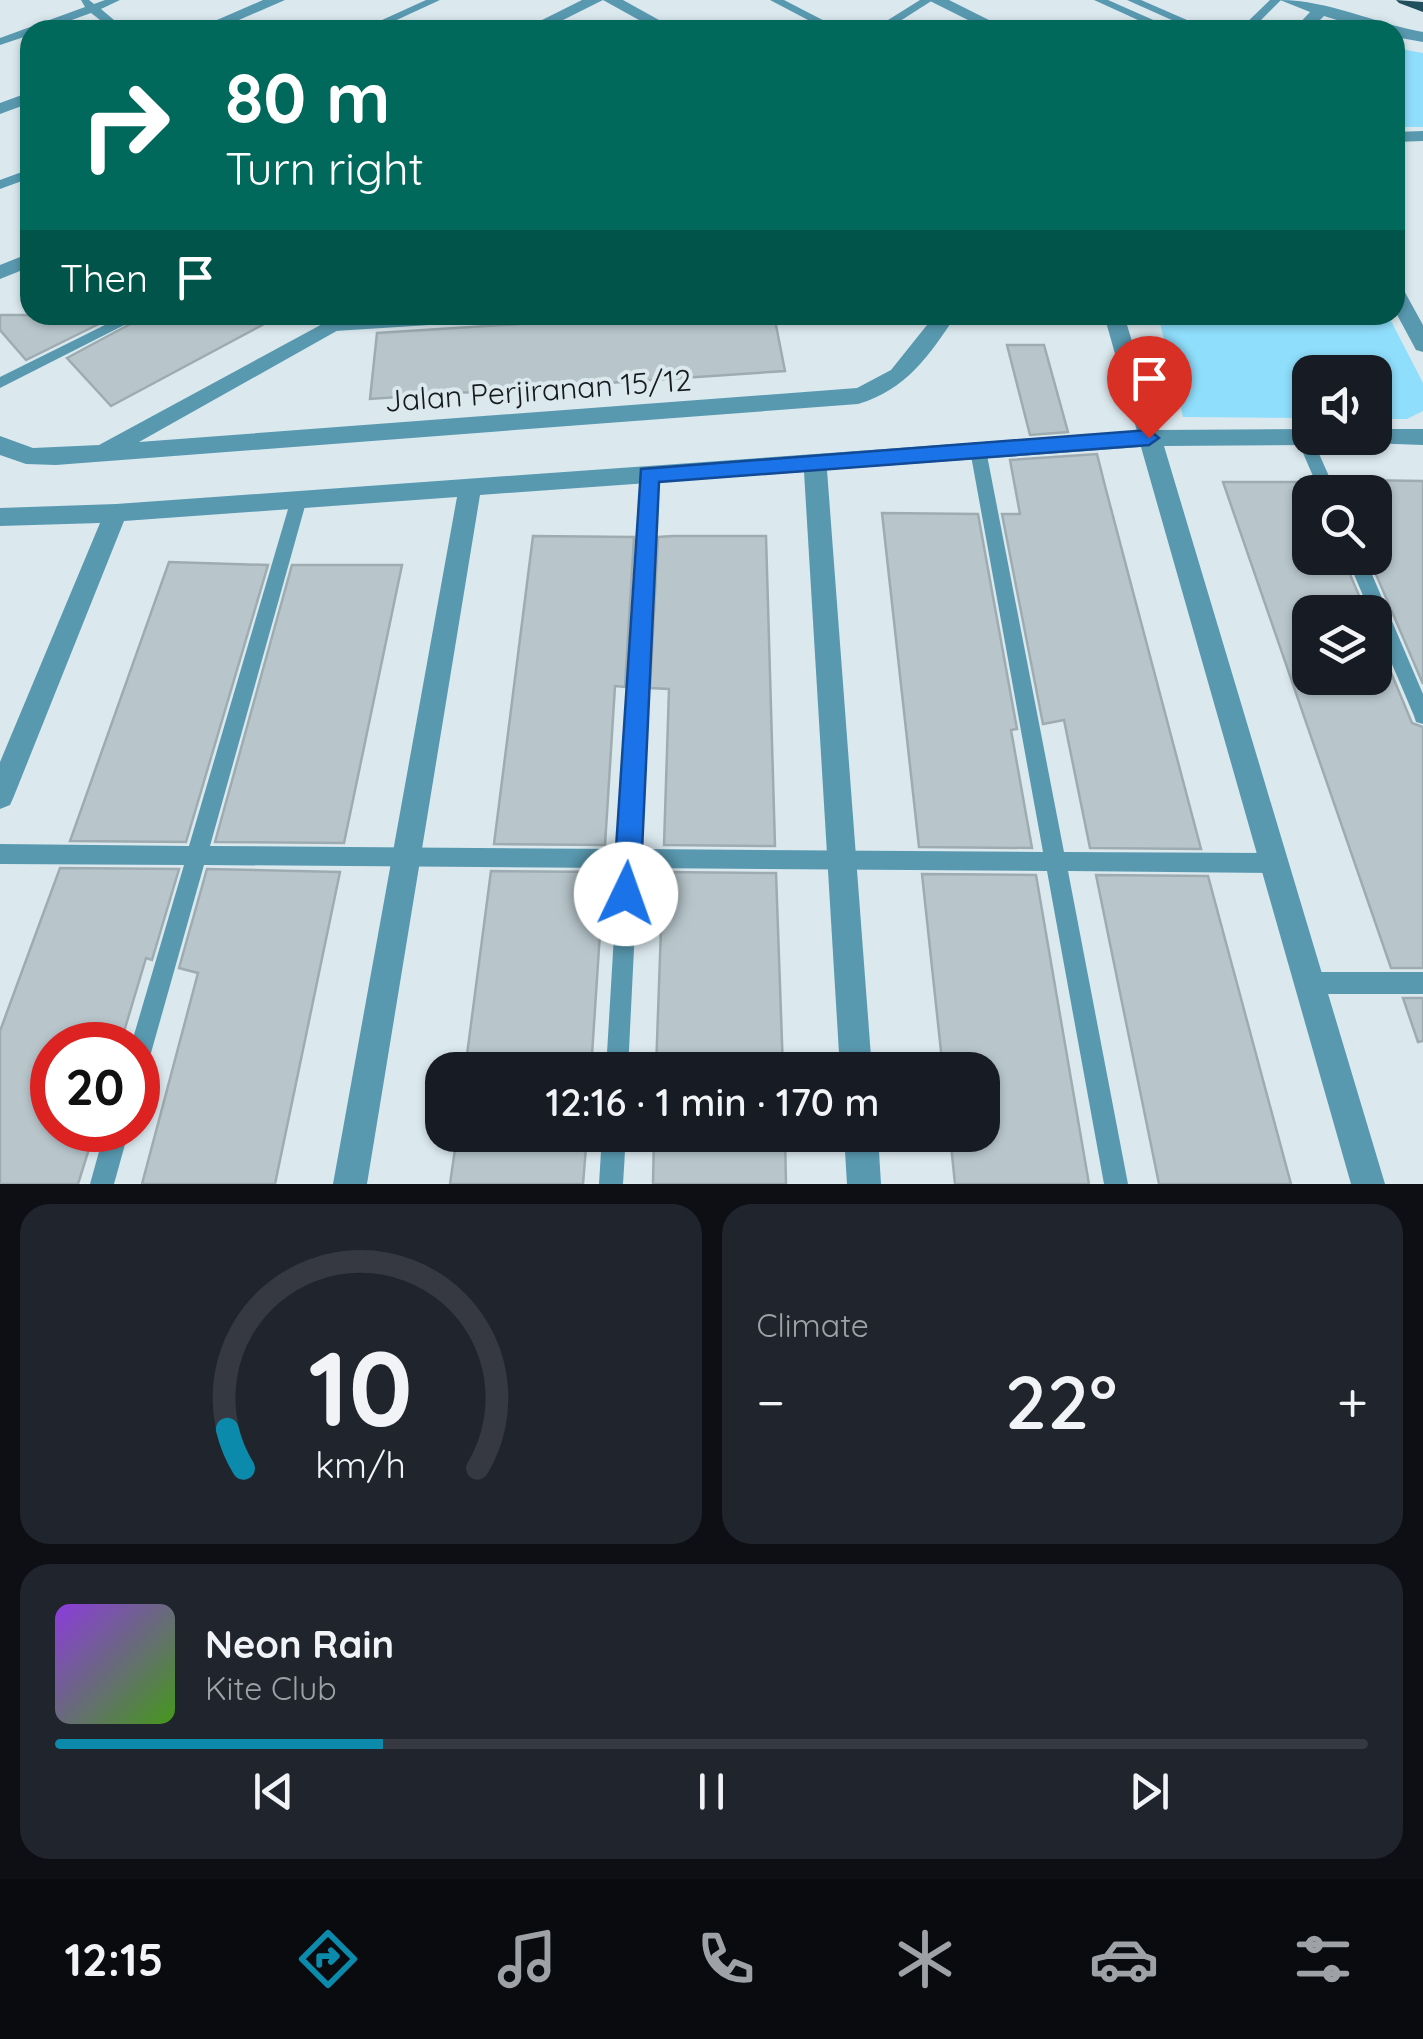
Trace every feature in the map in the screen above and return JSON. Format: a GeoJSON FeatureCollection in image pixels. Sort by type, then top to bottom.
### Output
{"type":"FeatureCollection","features":[{"type":"Feature","properties":{"kind":"main road"},"geometry":{"type":"LineString","coordinates":[[1404,0],[1423,7]]}},
{"type":"Feature","properties":{"kind":"street"},"geometry":{"type":"LineString","coordinates":[[227,20],[277,0]]}},
{"type":"Feature","properties":{"kind":"street"},"geometry":{"type":"LineString","coordinates":[[551,20],[594,0]]}},
{"type":"Feature","properties":{"kind":"street"},"geometry":{"type":"LineString","coordinates":[[611,0],[650,20]]}},
{"type":"Feature","properties":{"kind":"street"},"geometry":{"type":"LineString","coordinates":[[932,0],[978,20]]}},
{"type":"Feature","properties":{"kind":"street"},"geometry":{"type":"LineString","coordinates":[[1288,0],[1349,20]]}},
{"type":"Feature","properties":{"kind":"street"},"geometry":{"type":"LineString","coordinates":[[1311,20],[1319,12]]}},
{"type":"Feature","properties":{"kind":"street"},"geometry":{"type":"LineString","coordinates":[[1405,311],[1423,345]]}},
{"type":"Feature","properties":{"kind":"street"},"geometry":{"type":"LineString","coordinates":[[100,454],[336,325]]}},
{"type":"Feature","properties":{"kind":"street","name":"Jalan Perjiranan 15/12"},"geometry":{"type":"LineString","coordinates":[[0,444],[9,452],[27,457],[100,454],[858,396],[876,392],[902,373],[938,325]]}},
{"type":"Feature","properties":{"kind":"street"},"geometry":{"type":"LineString","coordinates":[[1117,325],[1368,1184]]}},
{"type":"Feature","properties":{"kind":"street"},"geometry":{"type":"LineString","coordinates":[[0,517],[116,513],[1149,438],[1292,437]]}},
{"type":"Feature","properties":{"kind":"street"},"geometry":{"type":"LineString","coordinates":[[1392,437],[1423,437]]}},
{"type":"Feature","properties":{"kind":"street"},"geometry":{"type":"LineString","coordinates":[[815,462],[855,1052]]}},
{"type":"Feature","properties":{"kind":"street"},"geometry":{"type":"LineString","coordinates":[[350,1184],[470,487]]}},
{"type":"Feature","properties":{"kind":"street"},"geometry":{"type":"LineString","coordinates":[[0,796],[116,513]]}},
{"type":"Feature","properties":{"kind":"street"},"geometry":{"type":"LineString","coordinates":[[862,1152],[864,1184]]}},
{"type":"Feature","properties":{"kind":"lane"},"geometry":{"type":"LineString","coordinates":[[55,20],[88,4],[115,0]]}},
{"type":"Feature","properties":{"kind":"lane"},"geometry":{"type":"LineString","coordinates":[[389,20],[435,0]]}},
{"type":"Feature","properties":{"kind":"lane"},"geometry":{"type":"LineString","coordinates":[[775,0],[816,20]]}},
{"type":"Feature","properties":{"kind":"lane"},"geometry":{"type":"LineString","coordinates":[[896,20],[932,0]]}},
{"type":"Feature","properties":{"kind":"lane"},"geometry":{"type":"LineString","coordinates":[[1099,0],[1146,20]]}},
{"type":"Feature","properties":{"kind":"lane"},"geometry":{"type":"LineString","coordinates":[[1132,0],[1180,20]]}},
{"type":"Feature","properties":{"kind":"lane"},"geometry":{"type":"LineString","coordinates":[[1255,20],[1276,0]]}},
{"type":"Feature","properties":{"kind":"lane"},"geometry":{"type":"LineString","coordinates":[[88,4],[108,20]]}},
{"type":"Feature","properties":{"kind":"lane"},"geometry":{"type":"LineString","coordinates":[[0,383],[116,325]]}},
{"type":"Feature","properties":{"kind":"lane"},"geometry":{"type":"LineString","coordinates":[[978,450],[1116,1184]]}},
{"type":"Feature","properties":{"kind":"lane"},"geometry":{"type":"LineString","coordinates":[[618,1052],[649,474]]}},
{"type":"Feature","properties":{"kind":"lane"},"geometry":{"type":"LineString","coordinates":[[149,1022],[299,499]]}},
{"type":"Feature","properties":{"kind":"lane"},"geometry":{"type":"LineString","coordinates":[[1363,575],[1423,716]]}},
{"type":"Feature","properties":{"kind":"lane"},"geometry":{"type":"LineString","coordinates":[[0,854],[1274,863]]}},
{"type":"Feature","properties":{"kind":"lane"},"geometry":{"type":"LineString","coordinates":[[1308,983],[1423,982]]}},
{"type":"Feature","properties":{"kind":"lane"},"geometry":{"type":"LineString","coordinates":[[102,1184],[111,1152]]}},
{"type":"Feature","properties":{"kind":"lane"},"geometry":{"type":"LineString","coordinates":[[611,1184],[613,1152]]}},
{"type":"Feature","properties":{"kind":"shaded area"},"geometry":{"type":"Polygon","coordinates":[[[1405,50],[1423,53],[1423,127],[1405,127],[1405,50]]]}},
{"type":"Feature","properties":{"kind":"shaded area"},"geometry":{"type":"Polygon","coordinates":[[[1160,325],[1393,325],[1423,383],[1423,411],[1407,419],[1392,419],[1392,355],[1292,355],[1292,418],[1183,417],[1160,325]]]}},
{"type":"Feature","properties":{"kind":"building"},"geometry":{"type":"Polygon","coordinates":[[[0,315],[20,315],[20,325],[97,325],[26,360],[0,330],[0,315]]]}},
{"type":"Feature","properties":{"kind":"building"},"geometry":{"type":"Polygon","coordinates":[[[128,325],[262,325],[111,406],[67,358],[128,325]]]}},
{"type":"Feature","properties":{"kind":"building"},"geometry":{"type":"Polygon","coordinates":[[[503,325],[776,325],[785,371],[370,399],[377,333],[503,325]]]}},
{"type":"Feature","properties":{"kind":"building"},"geometry":{"type":"Polygon","coordinates":[[[1007,345],[1044,345],[1068,432],[1030,435],[1007,345]]]}},
{"type":"Feature","properties":{"kind":"building"},"geometry":{"type":"Polygon","coordinates":[[[1097,454],[1201,849],[1090,848],[1064,720],[1043,724],[1002,514],[1020,514],[1010,460],[1097,454]]]}},
{"type":"Feature","properties":{"kind":"building"},"geometry":{"type":"Polygon","coordinates":[[[1392,481],[1423,481],[1423,684],[1392,612],[1392,595],[1385,595],[1376,575],[1392,575],[1392,481]]]}},
{"type":"Feature","properties":{"kind":"building"},"geometry":{"type":"Polygon","coordinates":[[[1223,482],[1292,482],[1292,575],[1350,575],[1359,595],[1292,595],[1292,682],[1223,482]]]}},
{"type":"Feature","properties":{"kind":"building"},"geometry":{"type":"Polygon","coordinates":[[[882,513],[978,514],[1017,729],[1011,730],[1032,848],[919,847],[882,513]]]}},
{"type":"Feature","properties":{"kind":"building"},"geometry":{"type":"Polygon","coordinates":[[[533,536],[634,537],[625,687],[615,686],[605,845],[494,844],[533,536]]]}},
{"type":"Feature","properties":{"kind":"building"},"geometry":{"type":"Polygon","coordinates":[[[766,536],[775,846],[664,845],[669,689],[650,688],[658,537],[766,536]]]}},
{"type":"Feature","properties":{"kind":"building"},"geometry":{"type":"Polygon","coordinates":[[[169,562],[268,565],[186,842],[70,841],[169,562]]]}},
{"type":"Feature","properties":{"kind":"building"},"geometry":{"type":"Polygon","coordinates":[[[292,565],[402,565],[344,843],[215,842],[292,565]]]}},
{"type":"Feature","properties":{"kind":"building"},"geometry":{"type":"Polygon","coordinates":[[[1392,675],[1412,723],[1423,727],[1423,968],[1391,968],[1297,695],[1392,695],[1392,675]]]}},
{"type":"Feature","properties":{"kind":"building"},"geometry":{"type":"Polygon","coordinates":[[[60,868],[179,869],[152,960],[146,958],[127,1022],[30,1022],[30,1152],[88,1152],[78,1184],[0,1184],[0,1031],[60,868]]]}},
{"type":"Feature","properties":{"kind":"building"},"geometry":{"type":"Polygon","coordinates":[[[207,869],[340,872],[275,1184],[142,1184],[150,1152],[160,1152],[160,1116],[198,973],[179,968],[207,869]]]}},
{"type":"Feature","properties":{"kind":"building"},"geometry":{"type":"Polygon","coordinates":[[[491,871],[604,872],[592,1052],[467,1052],[491,871]]]}},
{"type":"Feature","properties":{"kind":"building"},"geometry":{"type":"Polygon","coordinates":[[[663,872],[776,873],[782,1052],[657,1052],[663,872]]]}},
{"type":"Feature","properties":{"kind":"building"},"geometry":{"type":"Polygon","coordinates":[[[922,874],[1036,875],[1089,1184],[955,1184],[952,1152],[1000,1152],[1000,1052],[941,1052],[922,874]]]}},
{"type":"Feature","properties":{"kind":"building"},"geometry":{"type":"Polygon","coordinates":[[[1096,875],[1208,876],[1291,1184],[1159,1184],[1096,875]]]}},
{"type":"Feature","properties":{"kind":"building"},"geometry":{"type":"Polygon","coordinates":[[[1403,998],[1423,998],[1423,1041],[1418,1042],[1403,998]]]}},
{"type":"Feature","properties":{"kind":"building"},"geometry":{"type":"Polygon","coordinates":[[[455,1152],[586,1152],[583,1184],[450,1184],[455,1152]]]}},
{"type":"Feature","properties":{"kind":"building"},"geometry":{"type":"Polygon","coordinates":[[[654,1152],[785,1152],[786,1184],[653,1184],[654,1152]]]}},
{"type":"Feature","properties":{"kind":"route"},"geometry":{"type":"LineString","coordinates":[[626,894],[649,474],[1149,438]]}}]}
